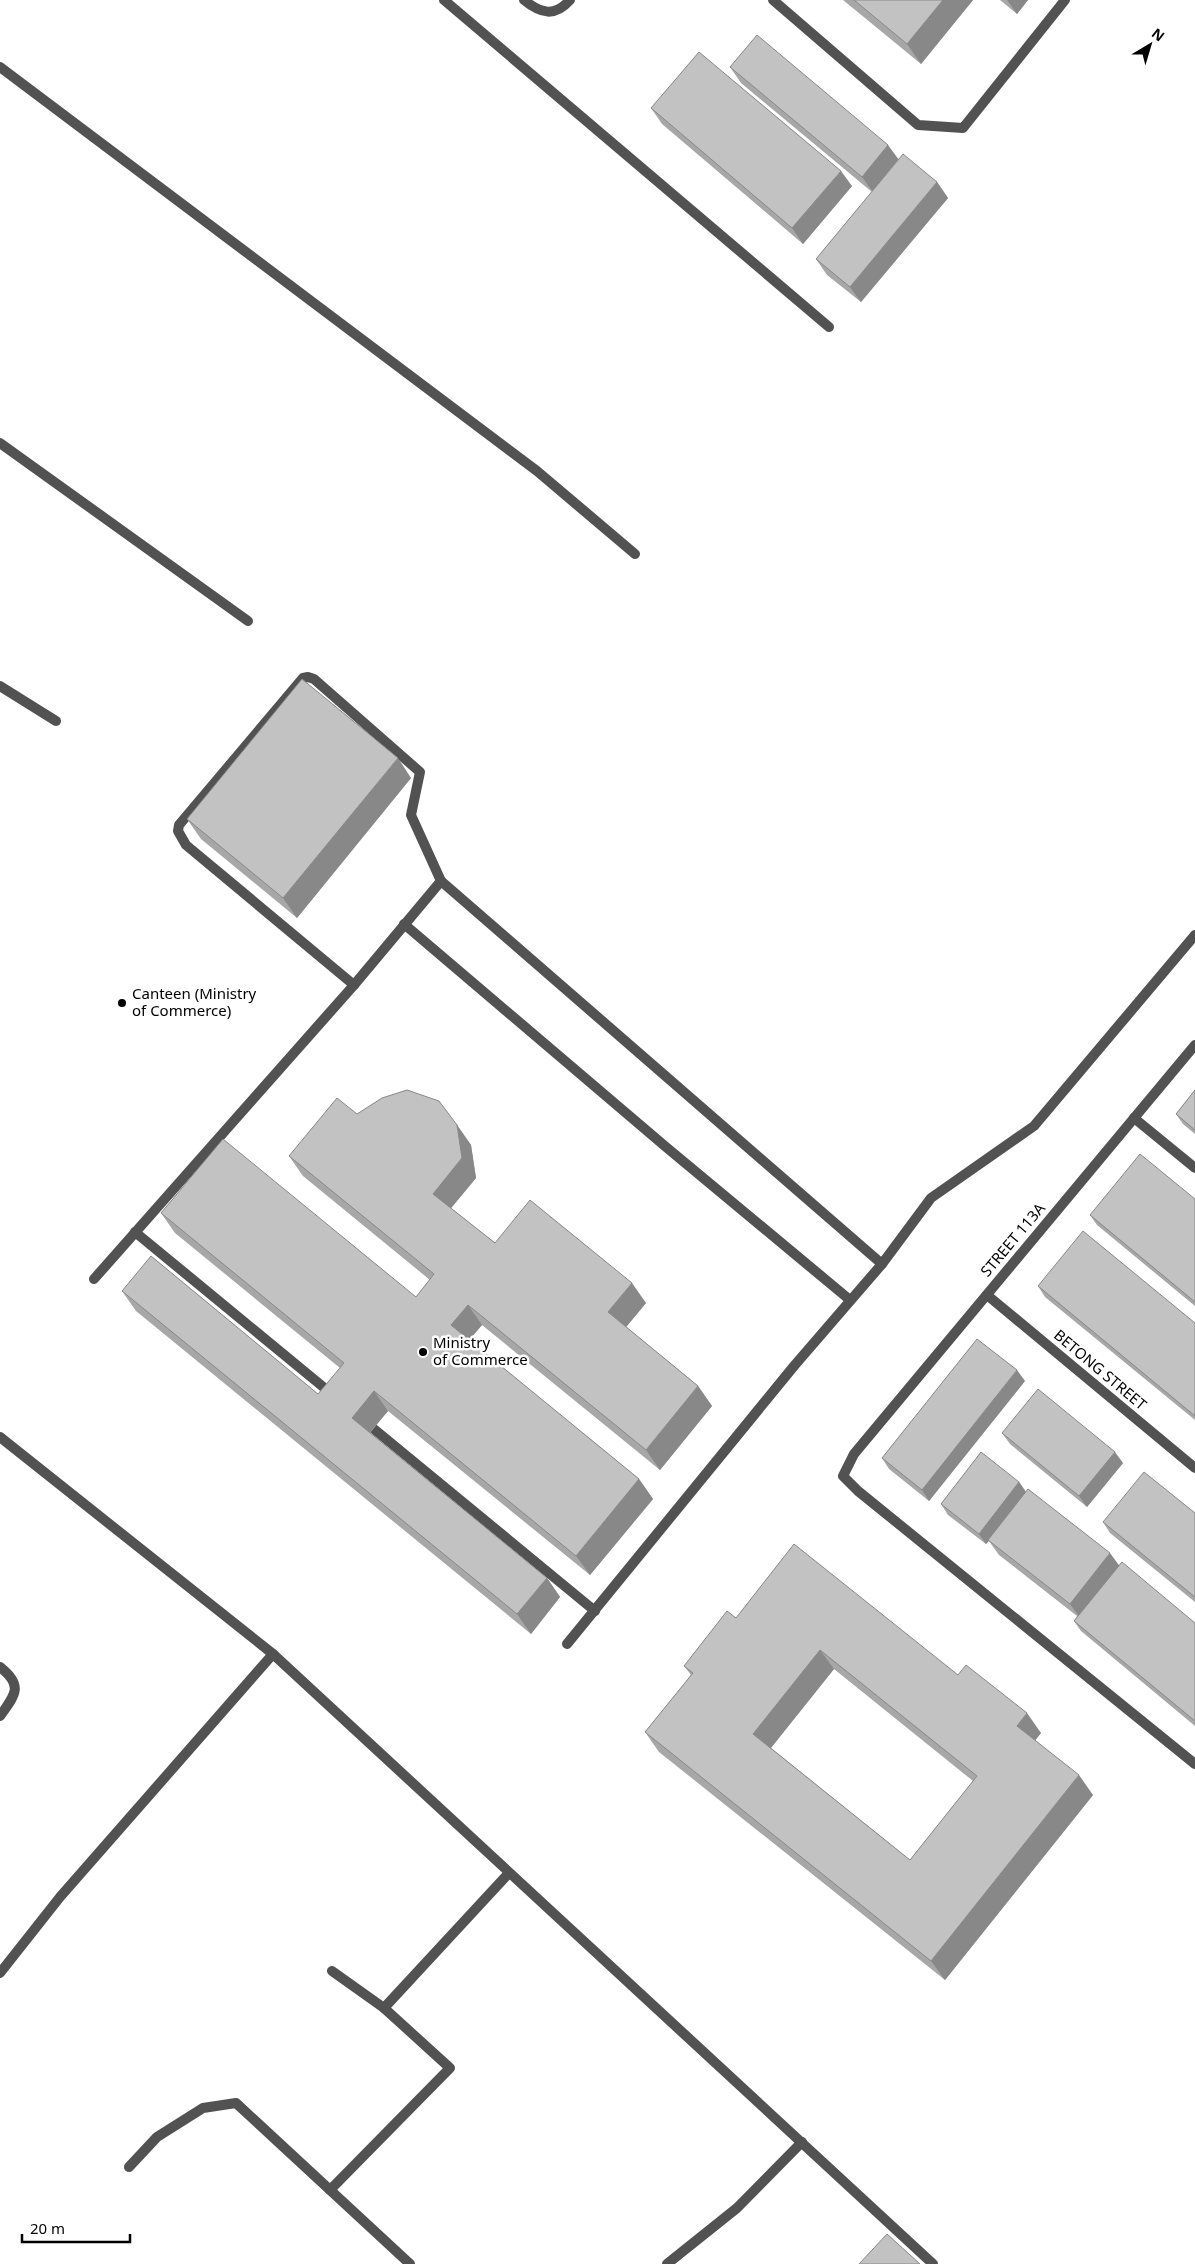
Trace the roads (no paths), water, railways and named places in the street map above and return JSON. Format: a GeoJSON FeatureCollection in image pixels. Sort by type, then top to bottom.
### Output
{"type":"FeatureCollection","features":[{"type":"Feature","properties":{"kind":"street"},"geometry":{"type":"LineString","coordinates":[[444,0],[829,327]]}},
{"type":"Feature","properties":{"kind":"street"},"geometry":{"type":"LineString","coordinates":[[524,0],[545,12],[561,10],[570,0]]}},
{"type":"Feature","properties":{"kind":"street"},"geometry":{"type":"LineString","coordinates":[[773,0],[918,125],[962,128],[1065,0]]}},
{"type":"Feature","properties":{"kind":"street"},"geometry":{"type":"LineString","coordinates":[[0,67],[537,470],[635,554]]}},
{"type":"Feature","properties":{"kind":"street"},"geometry":{"type":"LineString","coordinates":[[0,442],[248,621]]}},
{"type":"Feature","properties":{"kind":"street"},"geometry":{"type":"LineString","coordinates":[[354,985],[186,845],[178,832],[180,824],[303,678],[308,677],[314,679],[420,772],[411,815],[441,881],[882,1264]]}},
{"type":"Feature","properties":{"kind":"street"},"geometry":{"type":"LineString","coordinates":[[0,686],[56,721]]}},
{"type":"Feature","properties":{"kind":"street"},"geometry":{"type":"LineString","coordinates":[[94,1279],[354,985],[441,881]]}},
{"type":"Feature","properties":{"kind":"street"},"geometry":{"type":"LineString","coordinates":[[404,924],[666,1147],[850,1300]]}},
{"type":"Feature","properties":{"kind":"street"},"geometry":{"type":"LineString","coordinates":[[567,1644],[794,1366],[882,1264],[931,1198],[1034,1126],[1195,935]]}},
{"type":"Feature","properties":{"kind":"street","name":"STREET 113A"},"geometry":{"type":"LineString","coordinates":[[1195,1045],[854,1454],[843,1476],[858,1491],[1195,1764]]}},
{"type":"Feature","properties":{"kind":"street"},"geometry":{"type":"LineString","coordinates":[[1134,1118],[1195,1168]]}},
{"type":"Feature","properties":{"kind":"street"},"geometry":{"type":"LineString","coordinates":[[135,1232],[342,1403]]}},
{"type":"Feature","properties":{"kind":"street","name":"BETONG STREET"},"geometry":{"type":"LineString","coordinates":[[987,1295],[1195,1468]]}},
{"type":"Feature","properties":{"kind":"street"},"geometry":{"type":"LineString","coordinates":[[357,1415],[595,1611]]}},
{"type":"Feature","properties":{"kind":"street"},"geometry":{"type":"LineString","coordinates":[[0,1437],[273,1654],[933,2264]]}},
{"type":"Feature","properties":{"kind":"street"},"geometry":{"type":"LineString","coordinates":[[0,1973],[60,1897],[273,1654]]}},
{"type":"Feature","properties":{"kind":"street"},"geometry":{"type":"LineString","coordinates":[[0,1667],[12,1676],[16,1687],[13,1697],[0,1716]]}},
{"type":"Feature","properties":{"kind":"street"},"geometry":{"type":"LineString","coordinates":[[384,2008],[509,1873]]}},
{"type":"Feature","properties":{"kind":"street"},"geometry":{"type":"LineString","coordinates":[[330,2190],[450,2068],[384,2008],[332,1971]]}},
{"type":"Feature","properties":{"kind":"street"},"geometry":{"type":"LineString","coordinates":[[129,2167],[157,2137],[203,2108],[236,2103],[410,2264]]}},
{"type":"Feature","properties":{"kind":"street"},"geometry":{"type":"LineString","coordinates":[[667,2264],[737,2208],[802,2142]]}},
{"type":"Feature","properties":{"kind":"place","name":"Canteen (Ministry of Commerce)"},"geometry":{"type":"Point","coordinates":[122,1003]}},
{"type":"Feature","properties":{"kind":"place","name":"Ministry of Commerce"},"geometry":{"type":"Point","coordinates":[423,1352]}}]}
